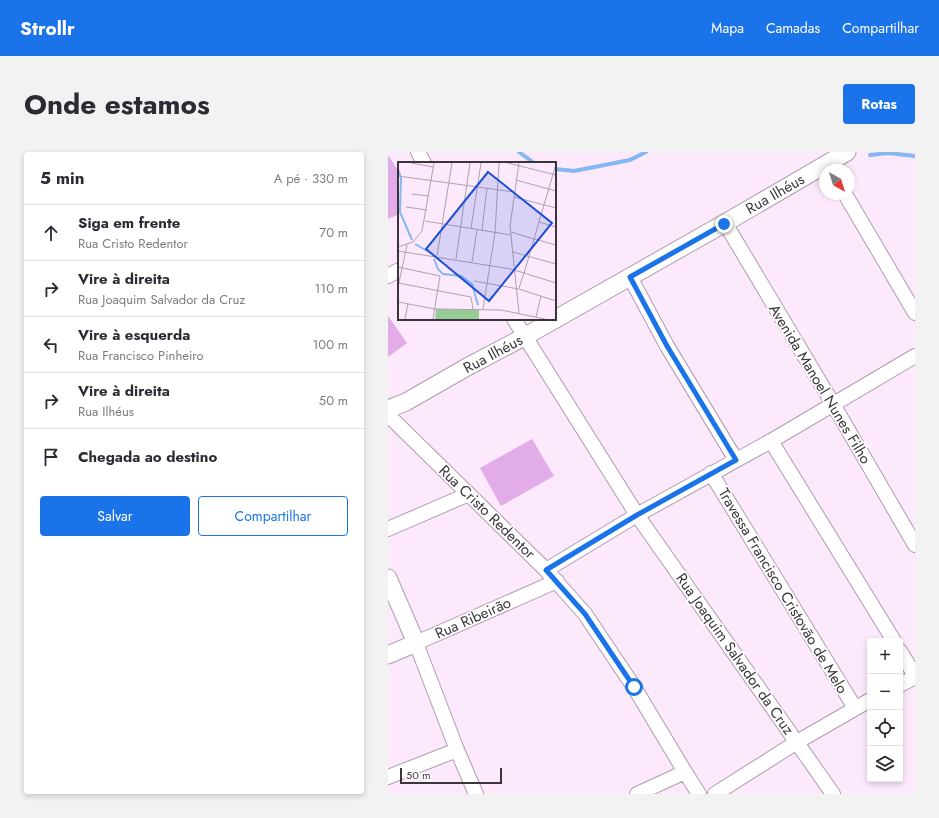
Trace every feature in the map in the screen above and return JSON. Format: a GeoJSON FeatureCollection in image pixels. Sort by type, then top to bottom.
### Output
{"type":"FeatureCollection","features":[{"type":"Feature","properties":{"kind":"main road","name":"Rua Ilhéus"},"geometry":{"type":"LineString","coordinates":[[833,164],[847,152]]}},
{"type":"Feature","properties":{"kind":"main road","name":"Rua Ilhéus"},"geometry":{"type":"LineString","coordinates":[[556,319],[724,224],[819,173]]}},
{"type":"Feature","properties":{"kind":"main road","name":"Rua Ilhéus"},"geometry":{"type":"LineString","coordinates":[[388,409],[406,402],[554,320]]}},
{"type":"Feature","properties":{"kind":"main road"},"geometry":{"type":"LineString","coordinates":[[388,578],[416,643]]}},
{"type":"Feature","properties":{"kind":"main road","name":"Rua Ribeirão"},"geometry":{"type":"LineString","coordinates":[[388,655],[416,643]]}},
{"type":"Feature","properties":{"kind":"street"},"geometry":{"type":"LineString","coordinates":[[418,152],[423,162]]}},
{"type":"Feature","properties":{"kind":"street"},"geometry":{"type":"LineString","coordinates":[[849,200],[915,313]]}},
{"type":"Feature","properties":{"kind":"street","name":"Avenida Manoel Nunes Filho"},"geometry":{"type":"LineString","coordinates":[[724,224],[833,404],[915,545]]}},
{"type":"Feature","properties":{"kind":"street"},"geometry":{"type":"LineString","coordinates":[[388,276],[398,271]]}},
{"type":"Feature","properties":{"kind":"street"},"geometry":{"type":"LineString","coordinates":[[630,277],[667,346],[736,460]]}},
{"type":"Feature","properties":{"kind":"street","name":"Rua Joaquim Salvador da Cruz"},"geometry":{"type":"LineString","coordinates":[[515,320],[637,515],[833,794]]}},
{"type":"Feature","properties":{"kind":"street"},"geometry":{"type":"LineString","coordinates":[[546,570],[637,515],[771,440],[915,356]]}},
{"type":"Feature","properties":{"kind":"street","name":"Rua Cristo Redentor"},"geometry":{"type":"LineString","coordinates":[[388,414],[557,581],[585,614],[634,687],[685,772],[700,794]]}},
{"type":"Feature","properties":{"kind":"street"},"geometry":{"type":"LineString","coordinates":[[771,440],[892,638]]}},
{"type":"Feature","properties":{"kind":"street","name":"Travessa Francisco Cristovão de Melo"},"geometry":{"type":"LineString","coordinates":[[711,473],[855,708]]}},
{"type":"Feature","properties":{"kind":"street"},"geometry":{"type":"LineString","coordinates":[[388,529],[469,494]]}},
{"type":"Feature","properties":{"kind":"street","name":"Rua Ribeirão"},"geometry":{"type":"LineString","coordinates":[[416,643],[557,581]]}},
{"type":"Feature","properties":{"kind":"street"},"geometry":{"type":"LineString","coordinates":[[416,643],[457,750],[476,794]]}},
{"type":"Feature","properties":{"kind":"street"},"geometry":{"type":"LineString","coordinates":[[903,656],[915,676],[903,683]]}},
{"type":"Feature","properties":{"kind":"street"},"geometry":{"type":"LineString","coordinates":[[715,794],[797,742],[867,702]]}},
{"type":"Feature","properties":{"kind":"street"},"geometry":{"type":"LineString","coordinates":[[388,777],[457,750]]}},
{"type":"Feature","properties":{"kind":"street"},"geometry":{"type":"LineString","coordinates":[[637,794],[685,772]]}},
{"type":"Feature","properties":{"kind":"building"},"geometry":{"type":"Polygon","coordinates":[[[388,155],[398,170],[398,214],[388,219],[388,155]]]}},
{"type":"Feature","properties":{"kind":"building"},"geometry":{"type":"Polygon","coordinates":[[[388,316],[407,343],[388,357],[388,316]]]}},
{"type":"Feature","properties":{"kind":"building"},"geometry":{"type":"Polygon","coordinates":[[[532,439],[554,476],[501,506],[480,468],[532,439]]]}},
{"type":"Feature","properties":{"kind":"waterway"},"geometry":{"type":"LineString","coordinates":[[519,152],[533,162]]}},
{"type":"Feature","properties":{"kind":"waterway"},"geometry":{"type":"LineString","coordinates":[[556,169],[574,171],[630,160],[646,152]]}},
{"type":"Feature","properties":{"kind":"waterway"},"geometry":{"type":"LineString","coordinates":[[870,155],[888,153],[915,156]]}},
{"type":"Feature","properties":{"kind":"route"},"geometry":{"type":"LineString","coordinates":[[634,687],[585,614],[546,570],[637,515],[736,460],[667,346],[630,277],[724,224]]}}]}
